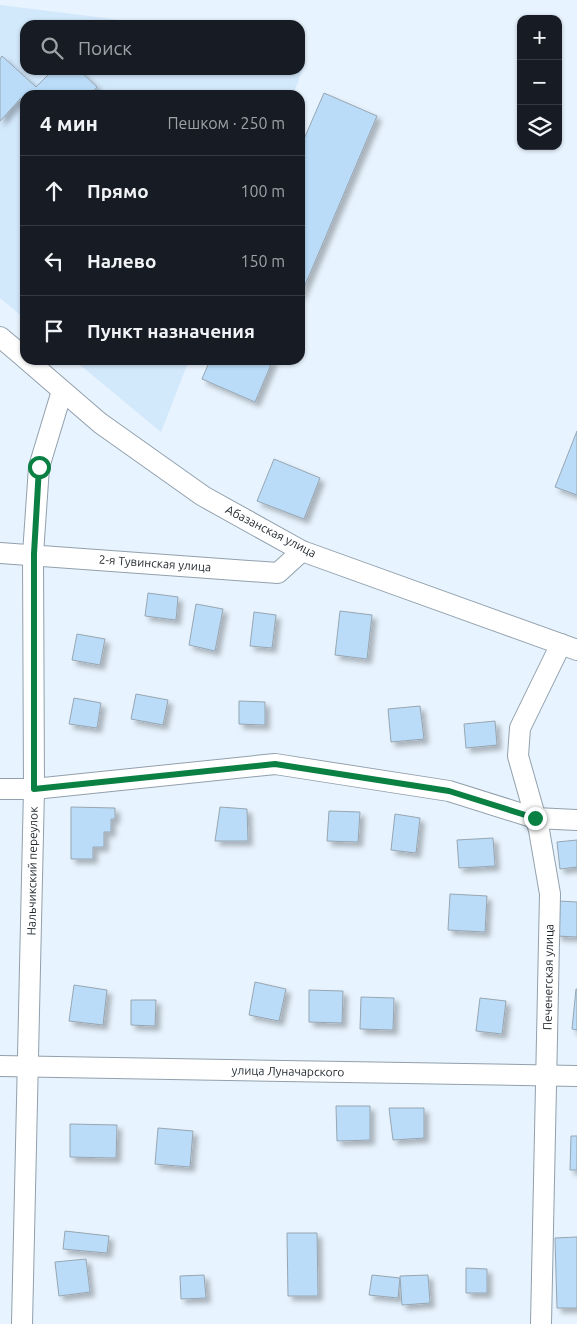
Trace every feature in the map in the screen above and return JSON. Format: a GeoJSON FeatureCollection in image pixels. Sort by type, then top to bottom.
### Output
{"type":"FeatureCollection","features":[{"type":"Feature","properties":{"kind":"street","name":"Абазанская улица"},"geometry":{"type":"LineString","coordinates":[[0,337],[20,354]]}},
{"type":"Feature","properties":{"kind":"street","name":"Абазанская улица"},"geometry":{"type":"LineString","coordinates":[[33,365],[100,423],[203,496],[302,551],[569,647]]}},
{"type":"Feature","properties":{"kind":"street","name":"Нальчикский переулок"},"geometry":{"type":"LineString","coordinates":[[22,1324],[34,789],[34,554],[39,467],[62,391]]}},
{"type":"Feature","properties":{"kind":"street","name":"2-я Тувинская улица"},"geometry":{"type":"LineString","coordinates":[[0,553],[278,573],[302,551]]}},
{"type":"Feature","properties":{"kind":"street","name":"Печенегская улица"},"geometry":{"type":"LineString","coordinates":[[541,1324],[550,894],[539,830],[518,756],[520,728],[569,647]]}},
{"type":"Feature","properties":{"kind":"street"},"geometry":{"type":"LineString","coordinates":[[0,789],[34,789],[275,764],[449,791],[535,818],[577,820]]}},
{"type":"Feature","properties":{"kind":"street","name":"улица Луначарского"},"geometry":{"type":"LineString","coordinates":[[0,1066],[577,1076]]}},
{"type":"Feature","properties":{"kind":"shaded area"},"geometry":{"type":"Polygon","coordinates":[[[0,5],[121,20],[20,20],[20,75],[300,75],[295,90],[20,90],[20,315],[0,298],[0,5]]]}},
{"type":"Feature","properties":{"kind":"shaded area"},"geometry":{"type":"Polygon","coordinates":[[[80,365],[187,365],[161,432],[80,365]]]}},
{"type":"Feature","properties":{"kind":"building"},"geometry":{"type":"Polygon","coordinates":[[[2,56],[20,72],[20,75],[23,75],[36,87],[48,75],[84,75],[97,87],[94,90],[20,90],[20,99],[0,121],[0,59],[2,56]]]}},
{"type":"Feature","properties":{"kind":"building"},"geometry":{"type":"Polygon","coordinates":[[[324,93],[377,116],[305,285],[305,137],[324,93]]]}},
{"type":"Feature","properties":{"kind":"building"},"geometry":{"type":"Polygon","coordinates":[[[208,365],[271,365],[255,402],[202,379],[208,365]]]}},
{"type":"Feature","properties":{"kind":"building"},"geometry":{"type":"Polygon","coordinates":[[[577,431],[577,495],[555,487],[577,431]]]}},
{"type":"Feature","properties":{"kind":"building"},"geometry":{"type":"Polygon","coordinates":[[[274,459],[320,478],[304,519],[257,501],[274,459]]]}},
{"type":"Feature","properties":{"kind":"building"},"geometry":{"type":"Polygon","coordinates":[[[148,593],[178,597],[176,620],[145,616],[148,593]]]}},
{"type":"Feature","properties":{"kind":"building"},"geometry":{"type":"Polygon","coordinates":[[[196,604],[223,609],[215,651],[189,645],[196,604]]]}},
{"type":"Feature","properties":{"kind":"building"},"geometry":{"type":"Polygon","coordinates":[[[340,611],[372,615],[367,659],[335,655],[340,611]]]}},
{"type":"Feature","properties":{"kind":"building"},"geometry":{"type":"Polygon","coordinates":[[[254,612],[276,615],[272,648],[250,646],[254,612]]]}},
{"type":"Feature","properties":{"kind":"building"},"geometry":{"type":"Polygon","coordinates":[[[77,634],[105,639],[100,665],[72,660],[77,634]]]}},
{"type":"Feature","properties":{"kind":"building"},"geometry":{"type":"Polygon","coordinates":[[[136,694],[168,700],[163,725],[131,719],[136,694]]]}},
{"type":"Feature","properties":{"kind":"building"},"geometry":{"type":"Polygon","coordinates":[[[74,698],[101,703],[97,728],[69,724],[74,698]]]}},
{"type":"Feature","properties":{"kind":"building"},"geometry":{"type":"Polygon","coordinates":[[[239,701],[265,702],[265,725],[239,724],[239,701]]]}},
{"type":"Feature","properties":{"kind":"building"},"geometry":{"type":"Polygon","coordinates":[[[420,706],[424,739],[391,742],[388,709],[420,706]]]}},
{"type":"Feature","properties":{"kind":"building"},"geometry":{"type":"Polygon","coordinates":[[[495,721],[497,745],[466,748],[464,724],[495,721]]]}},
{"type":"Feature","properties":{"kind":"building"},"geometry":{"type":"Polygon","coordinates":[[[71,807],[115,808],[115,819],[111,819],[111,832],[104,832],[104,847],[93,847],[93,859],[71,859],[71,807]]]}},
{"type":"Feature","properties":{"kind":"building"},"geometry":{"type":"Polygon","coordinates":[[[220,807],[247,809],[248,841],[215,841],[220,807]]]}},
{"type":"Feature","properties":{"kind":"building"},"geometry":{"type":"Polygon","coordinates":[[[329,811],[360,812],[358,842],[327,841],[329,811]]]}},
{"type":"Feature","properties":{"kind":"building"},"geometry":{"type":"Polygon","coordinates":[[[395,814],[420,818],[416,853],[391,850],[395,814]]]}},
{"type":"Feature","properties":{"kind":"building"},"geometry":{"type":"Polygon","coordinates":[[[493,838],[495,866],[459,868],[457,840],[493,838]]]}},
{"type":"Feature","properties":{"kind":"building"},"geometry":{"type":"Polygon","coordinates":[[[577,840],[577,867],[560,869],[557,842],[577,840]]]}},
{"type":"Feature","properties":{"kind":"building"},"geometry":{"type":"Polygon","coordinates":[[[450,894],[487,896],[485,932],[448,930],[450,894]]]}},
{"type":"Feature","properties":{"kind":"building"},"geometry":{"type":"Polygon","coordinates":[[[558,901],[577,902],[577,937],[557,936],[558,901]]]}},
{"type":"Feature","properties":{"kind":"building"},"geometry":{"type":"Polygon","coordinates":[[[255,982],[286,989],[279,1021],[249,1015],[255,982]]]}},
{"type":"Feature","properties":{"kind":"building"},"geometry":{"type":"Polygon","coordinates":[[[74,985],[107,990],[103,1025],[69,1021],[74,985]]]}},
{"type":"Feature","properties":{"kind":"building"},"geometry":{"type":"Polygon","coordinates":[[[577,989],[577,1030],[572,1029],[577,989]]]}},
{"type":"Feature","properties":{"kind":"building"},"geometry":{"type":"Polygon","coordinates":[[[309,990],[343,991],[342,1023],[309,1022],[309,990]]]}},
{"type":"Feature","properties":{"kind":"building"},"geometry":{"type":"Polygon","coordinates":[[[361,997],[394,998],[393,1030],[360,1029],[361,997]]]}},
{"type":"Feature","properties":{"kind":"building"},"geometry":{"type":"Polygon","coordinates":[[[480,998],[506,1001],[502,1034],[476,1031],[480,998]]]}},
{"type":"Feature","properties":{"kind":"building"},"geometry":{"type":"Polygon","coordinates":[[[131,1000],[156,1000],[155,1026],[131,1025],[131,1000]]]}},
{"type":"Feature","properties":{"kind":"building"},"geometry":{"type":"Polygon","coordinates":[[[336,1106],[370,1106],[370,1140],[337,1141],[336,1106]]]}},
{"type":"Feature","properties":{"kind":"building"},"geometry":{"type":"Polygon","coordinates":[[[389,1108],[424,1108],[424,1138],[393,1140],[389,1108]]]}},
{"type":"Feature","properties":{"kind":"building"},"geometry":{"type":"Polygon","coordinates":[[[70,1124],[117,1125],[116,1158],[70,1157],[70,1124]]]}},
{"type":"Feature","properties":{"kind":"building"},"geometry":{"type":"Polygon","coordinates":[[[158,1128],[193,1131],[190,1167],[155,1164],[158,1128]]]}},
{"type":"Feature","properties":{"kind":"building"},"geometry":{"type":"Polygon","coordinates":[[[571,1136],[577,1136],[577,1170],[570,1170],[571,1136]]]}},
{"type":"Feature","properties":{"kind":"building"},"geometry":{"type":"Polygon","coordinates":[[[65,1231],[109,1236],[107,1253],[63,1249],[65,1231]]]}},
{"type":"Feature","properties":{"kind":"building"},"geometry":{"type":"Polygon","coordinates":[[[287,1233],[317,1233],[318,1296],[288,1296],[287,1233]]]}},
{"type":"Feature","properties":{"kind":"building"},"geometry":{"type":"Polygon","coordinates":[[[577,1237],[577,1308],[557,1308],[555,1238],[577,1237]]]}},
{"type":"Feature","properties":{"kind":"building"},"geometry":{"type":"Polygon","coordinates":[[[86,1259],[90,1292],[59,1296],[55,1262],[86,1259]]]}},
{"type":"Feature","properties":{"kind":"building"},"geometry":{"type":"Polygon","coordinates":[[[466,1268],[487,1269],[487,1293],[466,1293],[466,1268]]]}},
{"type":"Feature","properties":{"kind":"building"},"geometry":{"type":"Polygon","coordinates":[[[204,1275],[206,1298],[181,1299],[180,1276],[204,1275]]]}},
{"type":"Feature","properties":{"kind":"building"},"geometry":{"type":"Polygon","coordinates":[[[372,1275],[400,1278],[398,1298],[369,1295],[372,1275]]]}},
{"type":"Feature","properties":{"kind":"building"},"geometry":{"type":"Polygon","coordinates":[[[428,1275],[430,1303],[402,1305],[400,1276],[428,1275]]]}},
{"type":"Feature","properties":{"kind":"route"},"geometry":{"type":"LineString","coordinates":[[39,467],[34,554],[34,789],[275,764],[449,791],[535,818]]}}]}
